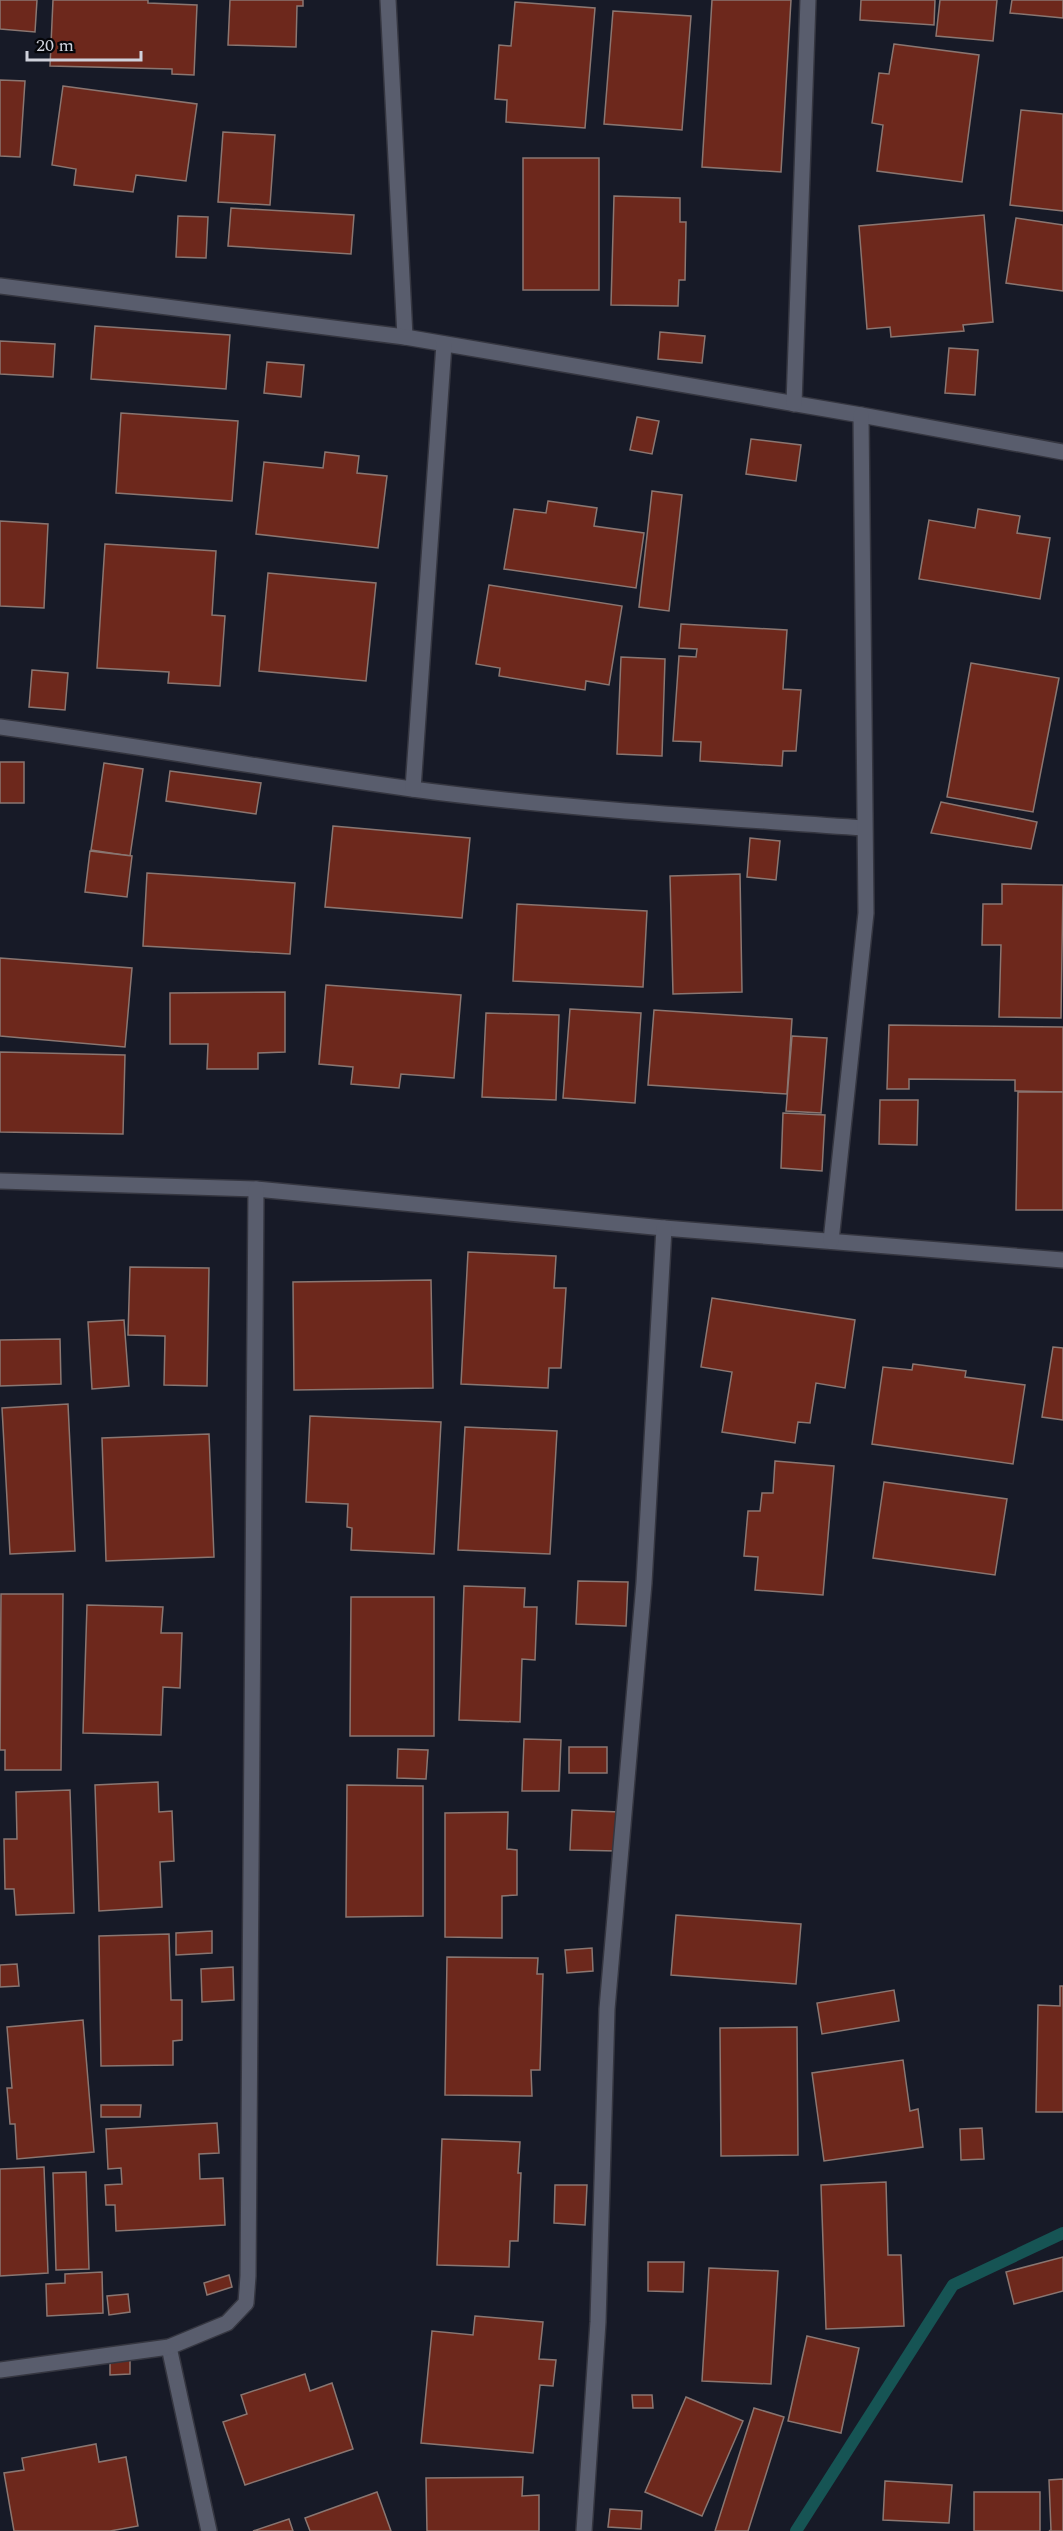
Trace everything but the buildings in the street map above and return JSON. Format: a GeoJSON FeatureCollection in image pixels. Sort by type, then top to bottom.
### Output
{"type":"FeatureCollection","features":[{"type":"Feature","properties":{"kind":"street"},"geometry":{"type":"LineString","coordinates":[[388,0],[405,337]]}},
{"type":"Feature","properties":{"kind":"street"},"geometry":{"type":"LineString","coordinates":[[794,404],[808,0]]}},
{"type":"Feature","properties":{"kind":"street"},"geometry":{"type":"LineString","coordinates":[[0,286],[405,337],[1063,452]]}},
{"type":"Feature","properties":{"kind":"street"},"geometry":{"type":"LineString","coordinates":[[413,789],[444,344]]}},
{"type":"Feature","properties":{"kind":"street"},"geometry":{"type":"LineString","coordinates":[[831,1241],[866,913],[861,415]]}},
{"type":"Feature","properties":{"kind":"street"},"geometry":{"type":"LineString","coordinates":[[0,728],[157,749],[413,789],[603,810],[864,828]]}},
{"type":"Feature","properties":{"kind":"street"},"geometry":{"type":"LineString","coordinates":[[0,1181],[256,1189],[664,1228],[1063,1260]]}},
{"type":"Feature","properties":{"kind":"street"},"geometry":{"type":"LineString","coordinates":[[0,2370],[170,2347],[227,2323],[246,2303],[256,1189]]}},
{"type":"Feature","properties":{"kind":"street"},"geometry":{"type":"LineString","coordinates":[[584,2531],[598,2322],[607,2009],[644,1583],[664,1228]]}},
{"type":"Feature","properties":{"kind":"street"},"geometry":{"type":"LineString","coordinates":[[170,2347],[209,2531]]}},
{"type":"Feature","properties":{"kind":"waterway"},"geometry":{"type":"LineString","coordinates":[[796,2531],[953,2285],[1063,2233]]}}]}
